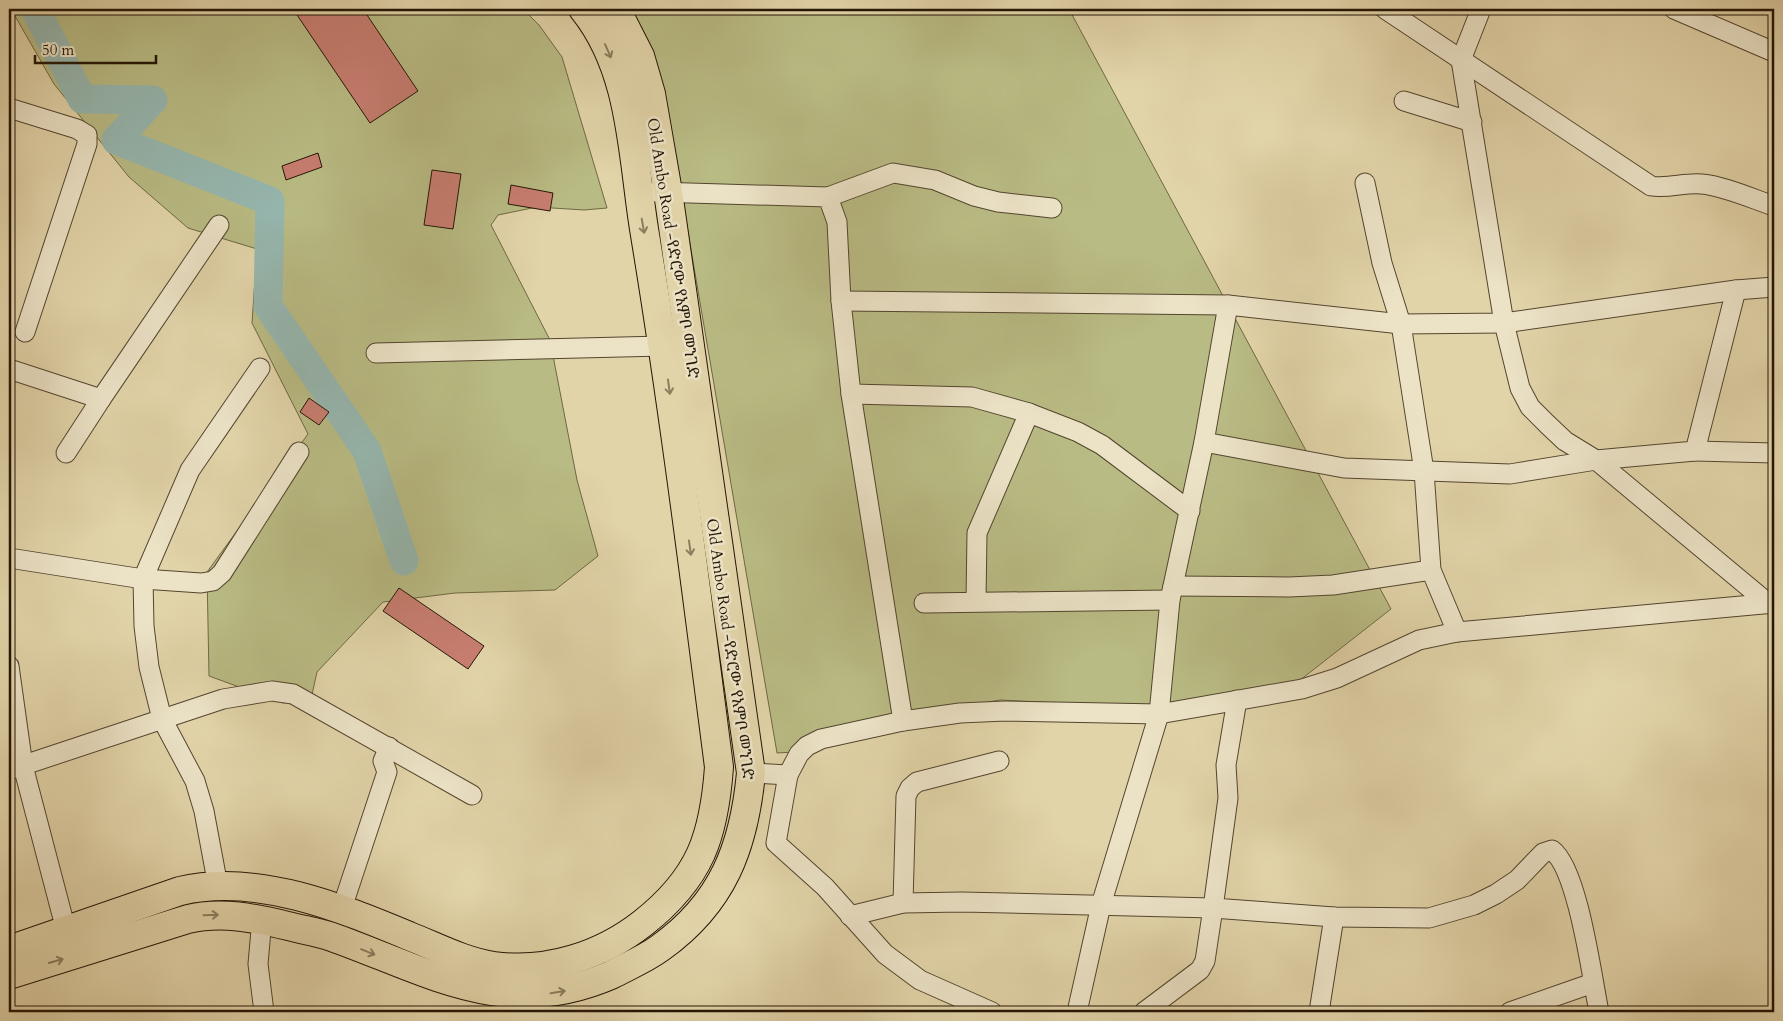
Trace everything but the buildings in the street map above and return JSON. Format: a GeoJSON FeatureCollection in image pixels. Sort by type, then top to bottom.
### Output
{"type":"FeatureCollection","features":[{"type":"Feature","properties":{"kind":"main road","name":"Old Ambo Road -የድሮው የአምቦ መንገድ"},"geometry":{"type":"LineString","coordinates":[[9,950],[180,891],[198,887],[218,886],[258,889],[342,908],[465,959],[493,966],[520,968],[552,965],[579,958],[630,933],[662,908],[678,891],[696,864],[706,843],[716,808],[719,767],[663,346],[638,193],[627,109],[618,72],[604,41],[583,9]]}},
{"type":"Feature","properties":{"kind":"main road","name":"Old Ambo Road -የድሮው የአምቦ መንገድ"},"geometry":{"type":"LineString","coordinates":[[9,975],[204,915],[262,919],[331,937],[430,976],[519,1004],[590,984],[645,959],[675,937],[713,896],[727,872],[740,842],[748,813],[751,773],[668,192],[645,75],[628,29],[616,9]]}},
{"type":"Feature","properties":{"kind":"main road"},"geometry":{"type":"LineString","coordinates":[[606,945],[621,970]]}},
{"type":"Feature","properties":{"kind":"street"},"geometry":{"type":"LineString","coordinates":[[1385,9],[1651,186],[1664,188],[1690,183],[1704,184],[1774,206]]}},
{"type":"Feature","properties":{"kind":"street"},"geometry":{"type":"LineString","coordinates":[[1481,9],[1461,60],[1504,323],[1520,388],[1530,406],[1565,441],[1596,460],[1772,604]]}},
{"type":"Feature","properties":{"kind":"street"},"geometry":{"type":"LineString","coordinates":[[1674,9],[1774,52]]}},
{"type":"Feature","properties":{"kind":"street"},"geometry":{"type":"LineString","coordinates":[[1404,101],[1472,122]]}},
{"type":"Feature","properties":{"kind":"street"},"geometry":{"type":"LineString","coordinates":[[9,108],[77,128],[87,135],[87,144],[26,332]]}},
{"type":"Feature","properties":{"kind":"street"},"geometry":{"type":"LineString","coordinates":[[638,193],[668,192],[828,197],[893,173],[936,180],[974,196],[998,202],[1052,208]]}},
{"type":"Feature","properties":{"kind":"street"},"geometry":{"type":"LineString","coordinates":[[1365,183],[1382,263],[1401,324],[1424,471],[1431,570],[1457,632]]}},
{"type":"Feature","properties":{"kind":"street"},"geometry":{"type":"LineString","coordinates":[[828,197],[837,222],[851,394],[903,721]]}},
{"type":"Feature","properties":{"kind":"street"},"geometry":{"type":"LineString","coordinates":[[66,453],[220,225]]}},
{"type":"Feature","properties":{"kind":"street"},"geometry":{"type":"LineString","coordinates":[[842,301],[1228,305],[1401,324],[1504,323],[1736,290],[1774,288]]}},
{"type":"Feature","properties":{"kind":"street"},"geometry":{"type":"LineString","coordinates":[[1695,451],[1736,290]]}},
{"type":"Feature","properties":{"kind":"street"},"geometry":{"type":"LineString","coordinates":[[1077,1012],[1101,905],[1159,714],[1172,593],[1204,442],[1228,305]]}},
{"type":"Feature","properties":{"kind":"street"},"geometry":{"type":"LineString","coordinates":[[376,354],[663,346]]}},
{"type":"Feature","properties":{"kind":"street"},"geometry":{"type":"LineString","coordinates":[[218,886],[204,811],[195,782],[162,718],[150,667],[144,626],[143,580],[190,470],[260,368]]}},
{"type":"Feature","properties":{"kind":"street"},"geometry":{"type":"LineString","coordinates":[[9,369],[101,399]]}},
{"type":"Feature","properties":{"kind":"street"},"geometry":{"type":"LineString","coordinates":[[851,394],[972,397],[1029,413],[1078,432],[1102,445],[1190,511]]}},
{"type":"Feature","properties":{"kind":"street"},"geometry":{"type":"LineString","coordinates":[[976,601],[977,533],[1029,413]]}},
{"type":"Feature","properties":{"kind":"street"},"geometry":{"type":"LineString","coordinates":[[1204,442],[1344,468],[1510,474],[1596,460],[1695,451],[1774,453]]}},
{"type":"Feature","properties":{"kind":"street"},"geometry":{"type":"LineString","coordinates":[[9,558],[143,580],[201,583],[213,581],[222,573],[299,452]]}},
{"type":"Feature","properties":{"kind":"street"},"geometry":{"type":"LineString","coordinates":[[924,603],[1332,585],[1431,570]]}},
{"type":"Feature","properties":{"kind":"street"},"geometry":{"type":"LineString","coordinates":[[992,1012],[920,980],[885,954],[825,887],[776,843],[788,775],[799,754],[807,746],[821,740],[903,721],[960,713],[1005,711],[1159,714],[1302,689],[1337,678],[1419,640],[1457,632],[1772,604]]}},
{"type":"Feature","properties":{"kind":"street"},"geometry":{"type":"LineString","coordinates":[[9,666],[16,768],[66,930]]}},
{"type":"Feature","properties":{"kind":"street"},"geometry":{"type":"LineString","coordinates":[[16,768],[223,699],[272,691],[293,694],[472,795]]}},
{"type":"Feature","properties":{"kind":"street"},"geometry":{"type":"LineString","coordinates":[[1144,1012],[1200,970],[1205,961],[1228,798],[1226,765],[1237,700]]}},
{"type":"Feature","properties":{"kind":"street"},"geometry":{"type":"LineString","coordinates":[[342,908],[387,772],[383,761],[389,748]]}},
{"type":"Feature","properties":{"kind":"street"},"geometry":{"type":"LineString","coordinates":[[903,903],[906,796],[910,788],[917,782],[999,761]]}},
{"type":"Feature","properties":{"kind":"street"},"geometry":{"type":"LineString","coordinates":[[751,773],[788,775]]}},
{"type":"Feature","properties":{"kind":"street"},"geometry":{"type":"LineString","coordinates":[[850,916],[903,903],[1213,908],[1334,917],[1429,918],[1445,915],[1496,894],[1518,880],[1543,853],[1552,850],[1559,856],[1576,899],[1588,946],[1599,1012]]}},
{"type":"Feature","properties":{"kind":"street"},"geometry":{"type":"LineString","coordinates":[[1319,1012],[1334,917]]}},
{"type":"Feature","properties":{"kind":"street"},"geometry":{"type":"LineString","coordinates":[[262,919],[258,964],[264,1012]]}},
{"type":"Feature","properties":{"kind":"street"},"geometry":{"type":"LineString","coordinates":[[1510,1012],[1593,983]]}},
{"type":"Feature","properties":{"kind":"green space"},"geometry":{"type":"Polygon","coordinates":[[[11,9],[523,9],[539,25],[562,57],[607,208],[584,210],[537,207],[498,215],[491,225],[550,340],[577,480],[598,556],[555,590],[455,593],[383,602],[317,672],[311,699],[283,703],[209,676],[207,572],[308,434],[252,323],[257,249],[188,228],[129,177],[54,84],[11,9]]]}},
{"type":"Feature","properties":{"kind":"green space"},"geometry":{"type":"Polygon","coordinates":[[[624,9],[1069,9],[1391,609],[1281,695],[1135,707],[1000,700],[908,716],[795,752],[777,753],[682,197],[624,9]]]}},
{"type":"Feature","properties":{"kind":"waterway"},"geometry":{"type":"LineString","coordinates":[[35,9],[82,99],[153,100],[116,140],[270,201],[268,306],[367,451],[404,561]]}}]}
